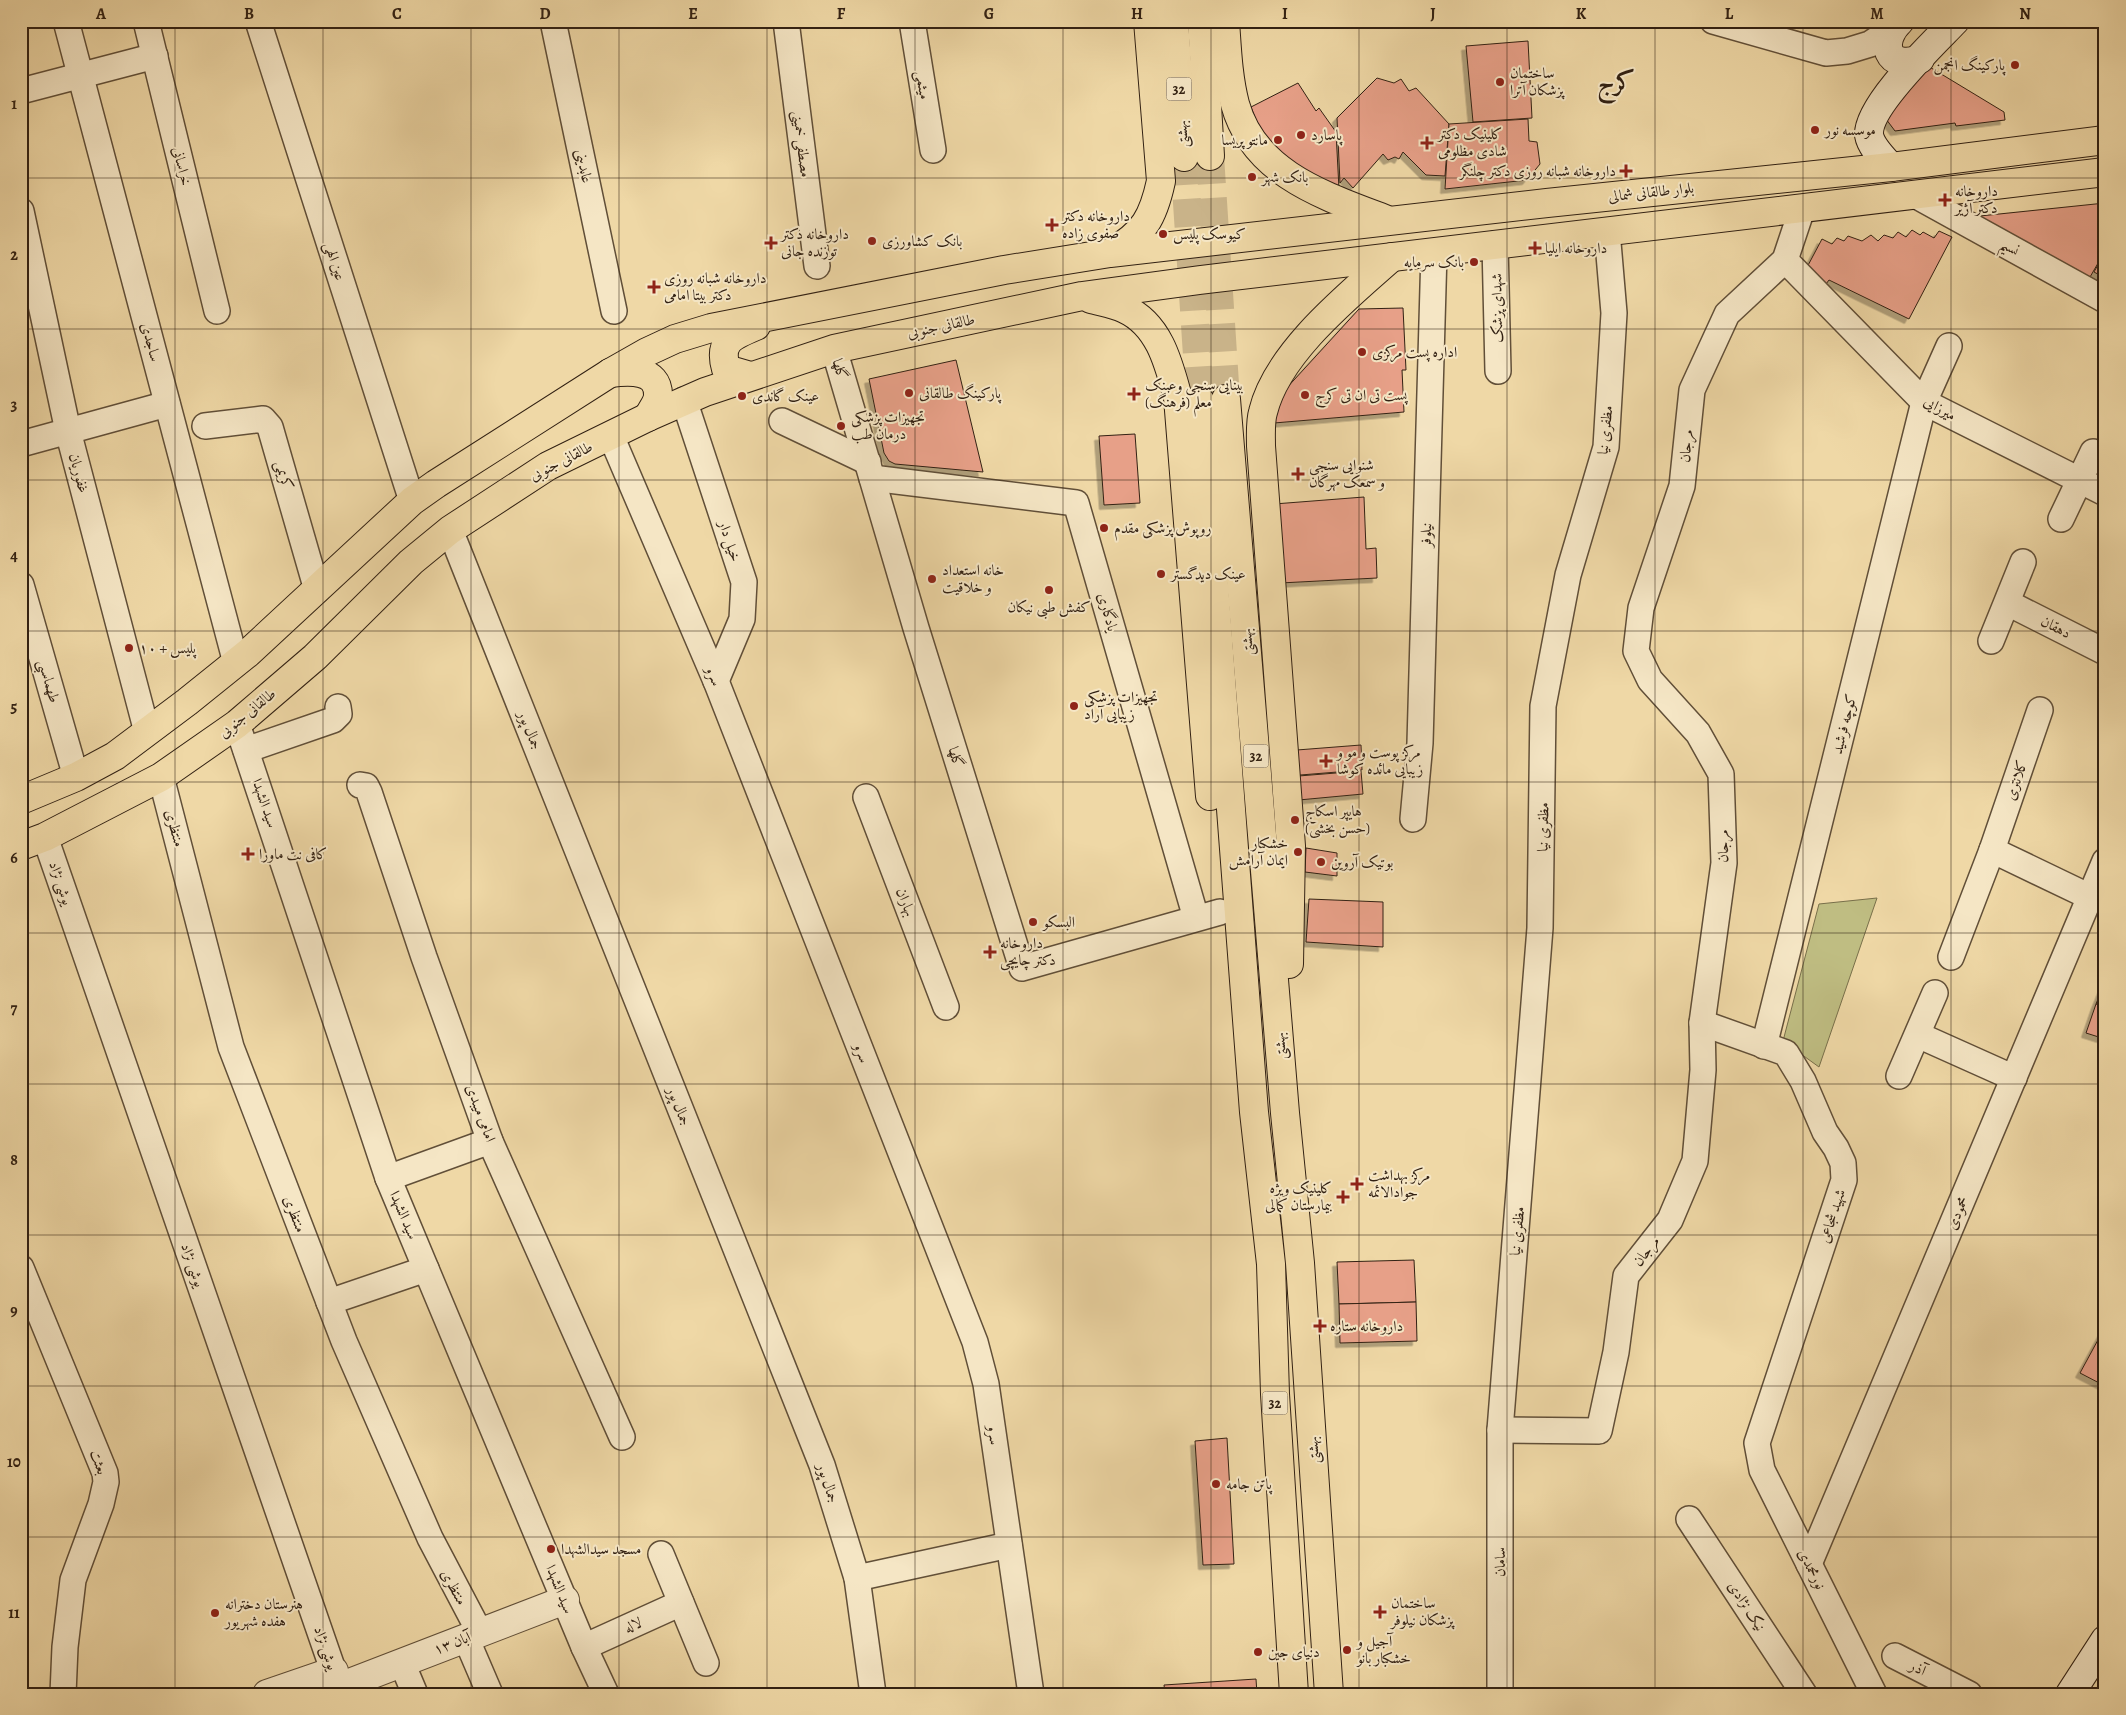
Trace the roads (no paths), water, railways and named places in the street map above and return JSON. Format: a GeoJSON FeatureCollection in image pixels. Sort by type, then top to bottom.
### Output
{"type":"FeatureCollection","features":[{"type":"Feature","properties":{"kind":"main road"},"geometry":{"type":"LineString","coordinates":[[21,800],[76,777],[114,756],[147,732],[236,662],[318,590],[412,501],[610,373],[675,339],[712,328],[1004,270],[1110,253],[1133,239],[1147,224],[1156,203],[1160,181],[1148,21]]}},
{"type":"Feature","properties":{"kind":"main road","name":"بهشتى"},"geometry":{"type":"LineString","coordinates":[[1174,21],[1197,156],[1202,21]]}},
{"type":"Feature","properties":{"kind":"main road"},"geometry":{"type":"LineString","coordinates":[[1225,21],[1229,73],[1236,106],[1253,144],[1278,169],[1304,186],[1389,221]]}},
{"type":"Feature","properties":{"kind":"main road"},"geometry":{"type":"LineString","coordinates":[[1891,167],[1875,148],[1869,135],[1873,114],[1888,94],[1955,21]]}},
{"type":"Feature","properties":{"kind":"main road"},"geometry":{"type":"LineString","coordinates":[[1895,25],[1888,44],[1894,60],[1907,64],[1920,59]]}},
{"type":"Feature","properties":{"kind":"main road","name":"بلوار طالقانی شمالی"},"geometry":{"type":"LineString","coordinates":[[1110,253],[1196,242],[1891,167],[2105,140]]}},
{"type":"Feature","properties":{"kind":"main road"},"geometry":{"type":"LineString","coordinates":[[1285,1112],[1291,846],[1261,446],[1263,412],[1276,379],[1292,354],[1341,304],[1392,257],[2105,172]]}},
{"type":"Feature","properties":{"kind":"main road","name":"طالقانی جنوبی"},"geometry":{"type":"LineString","coordinates":[[33,842],[161,777],[238,724],[315,656],[411,562],[450,530],[548,466],[684,400],[834,349],[1082,296],[1392,257]]}},
{"type":"Feature","properties":{"kind":"main road"},"geometry":{"type":"LineString","coordinates":[[1082,296],[1126,309],[1146,325],[1160,343],[1169,363],[1178,398],[1208,915],[1254,1112]]}},
{"type":"Feature","properties":{"kind":"main road"},"geometry":{"type":"LineString","coordinates":[[750,376],[726,369],[723,357],[724,345],[740,333],[797,311]]}},
{"type":"Feature","properties":{"kind":"main road"},"geometry":{"type":"LineString","coordinates":[[610,373],[635,370],[646,374],[655,383],[658,396],[648,417]]}},
{"type":"Feature","properties":{"kind":"main road","name":"بهشتى"},"geometry":{"type":"LineString","coordinates":[[1226,398],[1285,1112],[1300,1263],[1330,1694]]}},
{"type":"Feature","properties":{"kind":"main road","name":"بهشتى"},"geometry":{"type":"LineString","coordinates":[[1200,401],[1254,1112],[1270,1264],[1275,1394],[1294,1694]]}},
{"type":"Feature","properties":{"kind":"main road","name":"۱۳ آبان"},"geometry":{"type":"LineString","coordinates":[[267,1694],[338,1684],[402,1663],[565,1600]]}},
{"type":"Feature","properties":{"kind":"main road"},"geometry":{"type":"LineString","coordinates":[[2070,1694],[2105,1640]]}},
{"type":"Feature","properties":{"kind":"street","name":"ساجدی"},"geometry":{"type":"LineString","coordinates":[[66,21],[236,662]]}},
{"type":"Feature","properties":{"kind":"street","name":"خراسانی"},"geometry":{"type":"LineString","coordinates":[[146,21],[217,311]]}},
{"type":"Feature","properties":{"kind":"street","name":"عین الهی"},"geometry":{"type":"LineString","coordinates":[[258,21],[412,501]]}},
{"type":"Feature","properties":{"kind":"street","name":"عابدینی"},"geometry":{"type":"LineString","coordinates":[[553,21],[614,311]]}},
{"type":"Feature","properties":{"kind":"street","name":"مصطفی خمینی"},"geometry":{"type":"LineString","coordinates":[[786,21],[817,266]]}},
{"type":"Feature","properties":{"kind":"street","name":"میثمی"},"geometry":{"type":"LineString","coordinates":[[912,21],[933,150]]}},
{"type":"Feature","properties":{"kind":"street"},"geometry":{"type":"LineString","coordinates":[[1713,21],[1826,53],[1847,51],[1870,44],[1895,25]]}},
{"type":"Feature","properties":{"kind":"street"},"geometry":{"type":"LineString","coordinates":[[21,91],[155,56]]}},
{"type":"Feature","properties":{"kind":"street","name":"نسیم"},"geometry":{"type":"LineString","coordinates":[[1916,195],[2105,300]]}},
{"type":"Feature","properties":{"kind":"street","name":"مرجان"},"geometry":{"type":"LineString","coordinates":[[1500,1430],[1599,1431],[1616,1352],[1626,1276],[1670,1220],[1695,1160],[1703,1070],[1702,1024],[1724,863],[1721,774],[1698,733],[1650,680],[1636,651],[1641,608],[1682,486],[1692,390],[1727,314],[1785,260],[1802,209]]}},
{"type":"Feature","properties":{"kind":"street","name":"غفوریان"},"geometry":{"type":"LineString","coordinates":[[21,212],[68,431],[147,732]]}},
{"type":"Feature","properties":{"kind":"street","name":"مظفری نیا"},"geometry":{"type":"LineString","coordinates":[[1500,1430],[1540,928],[1543,706],[1568,576],[1606,447],[1614,313],[1607,231]]}},
{"type":"Feature","properties":{"kind":"street","name":"شهدای پزشک"},"geometry":{"type":"LineString","coordinates":[[1495,244],[1498,371]]}},
{"type":"Feature","properties":{"kind":"street","name":"نیلوفر"},"geometry":{"type":"LineString","coordinates":[[1413,819],[1420,733],[1434,252]]}},
{"type":"Feature","properties":{"kind":"street","name":"میرزایی"},"geometry":{"type":"LineString","coordinates":[[1785,260],[1924,402],[2105,493]]}},
{"type":"Feature","properties":{"kind":"street","name":"كوچه فرشيد"},"geometry":{"type":"LineString","coordinates":[[1764,1046],[1924,402],[1949,346]]}},
{"type":"Feature","properties":{"kind":"street","name":"گلها"},"geometry":{"type":"LineString","coordinates":[[834,349],[916,628],[1022,968],[1208,915]]}},
{"type":"Feature","properties":{"kind":"street","name":"خیل دار"},"geometry":{"type":"LineString","coordinates":[[684,400],[744,582],[742,619],[716,681]]}},
{"type":"Feature","properties":{"kind":"street"},"geometry":{"type":"LineString","coordinates":[[21,444],[167,404]]}},
{"type":"Feature","properties":{"kind":"street","name":"کریمی"},"geometry":{"type":"LineString","coordinates":[[205,426],[263,419],[270,427],[318,590]]}},
{"type":"Feature","properties":{"kind":"street"},"geometry":{"type":"LineString","coordinates":[[782,421],[870,470]]}},
{"type":"Feature","properties":{"kind":"street","name":"سرو"},"geometry":{"type":"LineString","coordinates":[[611,436],[716,681],[975,1342],[986,1384],[1031,1694]]}},
{"type":"Feature","properties":{"kind":"street"},"geometry":{"type":"LineString","coordinates":[[2061,518],[2081,481],[2093,452]]}},
{"type":"Feature","properties":{"kind":"street","name":"یادگاری"},"geometry":{"type":"LineString","coordinates":[[870,470],[1076,503],[1208,915]]}},
{"type":"Feature","properties":{"kind":"street","name":"جمال پور"},"geometry":{"type":"LineString","coordinates":[[450,530],[822,1465],[856,1578],[873,1694]]}},
{"type":"Feature","properties":{"kind":"street"},"geometry":{"type":"LineString","coordinates":[[1991,641],[2008,602],[2022,562]]}},
{"type":"Feature","properties":{"kind":"street","name":"طهماسبی"},"geometry":{"type":"LineString","coordinates":[[21,585],[76,777]]}},
{"type":"Feature","properties":{"kind":"street","name":"دهقان"},"geometry":{"type":"LineString","coordinates":[[2008,602],[2105,652]]}},
{"type":"Feature","properties":{"kind":"street"},"geometry":{"type":"LineString","coordinates":[[246,750],[333,720],[338,710]]}},
{"type":"Feature","properties":{"kind":"street","name":"کلانتری"},"geometry":{"type":"LineString","coordinates":[[1951,956],[1992,850],[2040,710]]}},
{"type":"Feature","properties":{"kind":"street","name":"سید الشهدا"},"geometry":{"type":"LineString","coordinates":[[238,724],[388,1178],[584,1647],[606,1694]]}},
{"type":"Feature","properties":{"kind":"street","name":"منتظری"},"geometry":{"type":"LineString","coordinates":[[161,777],[232,1047],[329,1302],[473,1636],[490,1694]]}},
{"type":"Feature","properties":{"kind":"street","name":"امامی میبدی"},"geometry":{"type":"LineString","coordinates":[[360,785],[366,786],[369,792],[424,957],[490,1141],[622,1437]]}},
{"type":"Feature","properties":{"kind":"street","name":"بهاران"},"geometry":{"type":"LineString","coordinates":[[866,797],[946,1007]]}},
{"type":"Feature","properties":{"kind":"street","name":"یوشی نژاد"},"geometry":{"type":"LineString","coordinates":[[33,842],[338,1684]]}},
{"type":"Feature","properties":{"kind":"street"},"geometry":{"type":"LineString","coordinates":[[1992,850],[2090,896]]}},
{"type":"Feature","properties":{"kind":"street","name":"محمودی"},"geometry":{"type":"LineString","coordinates":[[1809,1564],[2105,861]]}},
{"type":"Feature","properties":{"kind":"street"},"geometry":{"type":"LineString","coordinates":[[1899,1076],[1935,993]]}},
{"type":"Feature","properties":{"kind":"street","name":"شهید شجاعی"},"geometry":{"type":"LineString","coordinates":[[1702,1024],[1786,1053],[1803,1081],[1825,1132],[1836,1148],[1843,1164],[1844,1180],[1757,1443]]}},
{"type":"Feature","properties":{"kind":"street"},"geometry":{"type":"LineString","coordinates":[[1918,1035],[2014,1078]]}},
{"type":"Feature","properties":{"kind":"street"},"geometry":{"type":"LineString","coordinates":[[388,1178],[490,1141]]}},
{"type":"Feature","properties":{"kind":"street","name":"بعثت"},"geometry":{"type":"LineString","coordinates":[[21,1268],[105,1473],[106,1482],[101,1504],[72,1580],[65,1647],[63,1694]]}},
{"type":"Feature","properties":{"kind":"street"},"geometry":{"type":"LineString","coordinates":[[329,1302],[426,1269]]}},
{"type":"Feature","properties":{"kind":"street","name":"سامان"},"geometry":{"type":"LineString","coordinates":[[1500,1430],[1500,1694]]}},
{"type":"Feature","properties":{"kind":"street","name":"نورمحمدی"},"geometry":{"type":"LineString","coordinates":[[1757,1443],[1762,1470],[1874,1694]]}},
{"type":"Feature","properties":{"kind":"street","name":"نیک نژادی"},"geometry":{"type":"LineString","coordinates":[[1690,1519],[1804,1694]]}},
{"type":"Feature","properties":{"kind":"street"},"geometry":{"type":"LineString","coordinates":[[856,1578],[1010,1545]]}},
{"type":"Feature","properties":{"kind":"street"},"geometry":{"type":"LineString","coordinates":[[661,1554],[706,1663]]}},
{"type":"Feature","properties":{"kind":"street","name":"لاله"},"geometry":{"type":"LineString","coordinates":[[584,1647],[681,1604]]}},
{"type":"Feature","properties":{"kind":"street","name":"آذر"},"geometry":{"type":"LineString","coordinates":[[1895,1656],[1969,1694]]}},
{"type":"Feature","properties":{"kind":"street"},"geometry":{"type":"LineString","coordinates":[[402,1663],[415,1694]]}},
{"type":"Feature","properties":{"kind":"tunnel"},"geometry":{"type":"LineString","coordinates":[[1210,156],[1226,399]]}},
{"type":"Feature","properties":{"kind":"tunnel"},"geometry":{"type":"LineString","coordinates":[[1184,157],[1200,401]]}},
{"type":"Feature","properties":{"kind":"place","name":"پارکینگ انجمن"},"geometry":{"type":"Point","coordinates":[2015,65]}},
{"type":"Feature","properties":{"kind":"place","name":"ساختمان پزشکان آترا"},"geometry":{"type":"Point","coordinates":[1500,82]}},
{"type":"Feature","properties":{"kind":"place","name":"موسسه نور"},"geometry":{"type":"Point","coordinates":[1815,130]}},
{"type":"Feature","properties":{"kind":"place","name":"پاسارد"},"geometry":{"type":"Point","coordinates":[1301,135]}},
{"type":"Feature","properties":{"kind":"place","name":"مانتو پریسا"},"geometry":{"type":"Point","coordinates":[1278,140]}},
{"type":"Feature","properties":{"kind":"place","name":"کلینیک دکتر شادی مظلومی"},"geometry":{"type":"Point","coordinates":[1427,143]}},
{"type":"Feature","properties":{"kind":"place","name":"داروخانه شبانه روزی دکتر چلنگر"},"geometry":{"type":"Point","coordinates":[1626,171]}},
{"type":"Feature","properties":{"kind":"place","name":"بانک شهر"},"geometry":{"type":"Point","coordinates":[1252,177]}},
{"type":"Feature","properties":{"kind":"place","name":"داروخانه دکتر آژیر"},"geometry":{"type":"Point","coordinates":[1945,200]}},
{"type":"Feature","properties":{"kind":"place","name":"داروخانه دکتر صفوی زاده"},"geometry":{"type":"Point","coordinates":[1052,225]}},
{"type":"Feature","properties":{"kind":"place","name":"کیوسک پلیس"},"geometry":{"type":"Point","coordinates":[1163,234]}},
{"type":"Feature","properties":{"kind":"place","name":"بانک کشاورزی"},"geometry":{"type":"Point","coordinates":[872,241]}},
{"type":"Feature","properties":{"kind":"place","name":"داروخانه دکتر توزنده جانی"},"geometry":{"type":"Point","coordinates":[771,243]}},
{"type":"Feature","properties":{"kind":"place","name":"داروخانه ایلیا"},"geometry":{"type":"Point","coordinates":[1535,248]}},
{"type":"Feature","properties":{"kind":"place","name":"بانک سرمایه"},"geometry":{"type":"Point","coordinates":[1474,262]}},
{"type":"Feature","properties":{"kind":"place","name":"داروخانه شبانه روزی دکتر بیتا امامی"},"geometry":{"type":"Point","coordinates":[654,287]}},
{"type":"Feature","properties":{"kind":"place","name":"اداره پست مرکزی"},"geometry":{"type":"Point","coordinates":[1362,352]}},
{"type":"Feature","properties":{"kind":"place","name":"پارکینگ طالقانی"},"geometry":{"type":"Point","coordinates":[909,393]}},
{"type":"Feature","properties":{"kind":"place","name":"بینایی سنجی وعینک معلم (فرهنگ)"},"geometry":{"type":"Point","coordinates":[1134,394]}},
{"type":"Feature","properties":{"kind":"place","name":"پست تی ان تی کرج"},"geometry":{"type":"Point","coordinates":[1305,395]}},
{"type":"Feature","properties":{"kind":"place","name":"عینک گاندی"},"geometry":{"type":"Point","coordinates":[742,396]}},
{"type":"Feature","properties":{"kind":"place","name":"تجهیزات پزشکی درمان طب"},"geometry":{"type":"Point","coordinates":[841,426]}},
{"type":"Feature","properties":{"kind":"place","name":"شنوایی سنجی و سمعک مهرگان"},"geometry":{"type":"Point","coordinates":[1298,474]}},
{"type":"Feature","properties":{"kind":"place","name":"روپوش پزشکی مقدم"},"geometry":{"type":"Point","coordinates":[1104,528]}},
{"type":"Feature","properties":{"kind":"place","name":"عینک دیدگستر"},"geometry":{"type":"Point","coordinates":[1161,574]}},
{"type":"Feature","properties":{"kind":"place","name":"خانه استعداد و خلاقیت"},"geometry":{"type":"Point","coordinates":[932,579]}},
{"type":"Feature","properties":{"kind":"place","name":"کفش طبی نیکان"},"geometry":{"type":"Point","coordinates":[1049,590]}},
{"type":"Feature","properties":{"kind":"place","name":"پلیس + ۱۰"},"geometry":{"type":"Point","coordinates":[129,648]}},
{"type":"Feature","properties":{"kind":"place","name":"تجهیزات پزشکی زیبایی آراد"},"geometry":{"type":"Point","coordinates":[1074,706]}},
{"type":"Feature","properties":{"kind":"place","name":"مرکز پوست و مو و زیبایی مائده کوشا"},"geometry":{"type":"Point","coordinates":[1326,761]}},
{"type":"Feature","properties":{"kind":"place","name":"هایپر اسکاج (حسن بخشی)"},"geometry":{"type":"Point","coordinates":[1295,820]}},
{"type":"Feature","properties":{"kind":"place","name":"خشکبار ایمان آرامش"},"geometry":{"type":"Point","coordinates":[1298,852]}},
{"type":"Feature","properties":{"kind":"place","name":"کافی نت ماورا"},"geometry":{"type":"Point","coordinates":[248,854]}},
{"type":"Feature","properties":{"kind":"place","name":"بوتیک آروین"},"geometry":{"type":"Point","coordinates":[1321,862]}},
{"type":"Feature","properties":{"kind":"place","name":"البسکو"},"geometry":{"type":"Point","coordinates":[1033,922]}},
{"type":"Feature","properties":{"kind":"place","name":"داروخانه دکتر چایچی"},"geometry":{"type":"Point","coordinates":[990,952]}},
{"type":"Feature","properties":{"kind":"place","name":"مرکز بهداشت جوادالائمه"},"geometry":{"type":"Point","coordinates":[1357,1184]}},
{"type":"Feature","properties":{"kind":"place","name":"کلینیک ویژه بیمارستان کمالی"},"geometry":{"type":"Point","coordinates":[1343,1197]}},
{"type":"Feature","properties":{"kind":"place","name":"داروخانه ستاره"},"geometry":{"type":"Point","coordinates":[1320,1326]}},
{"type":"Feature","properties":{"kind":"place","name":"پاتن جامه"},"geometry":{"type":"Point","coordinates":[1216,1484]}},
{"type":"Feature","properties":{"kind":"place","name":"مسجد سیدالشهدا"},"geometry":{"type":"Point","coordinates":[551,1549]}},
{"type":"Feature","properties":{"kind":"place","name":"ساختمان پزشکان نیلوفر"},"geometry":{"type":"Point","coordinates":[1380,1612]}},
{"type":"Feature","properties":{"kind":"place","name":"هنرستان دخترانه هفده شهریور"},"geometry":{"type":"Point","coordinates":[215,1613]}},
{"type":"Feature","properties":{"kind":"place","name":"آجیل و خشکبار بانو"},"geometry":{"type":"Point","coordinates":[1347,1650]}},
{"type":"Feature","properties":{"kind":"place","name":"دنیای جین"},"geometry":{"type":"Point","coordinates":[1258,1652]}},
{"type":"Feature","properties":{"kind":"district","name":"کرج"},"geometry":{"type":"Point","coordinates":[1616,82]}}]}
